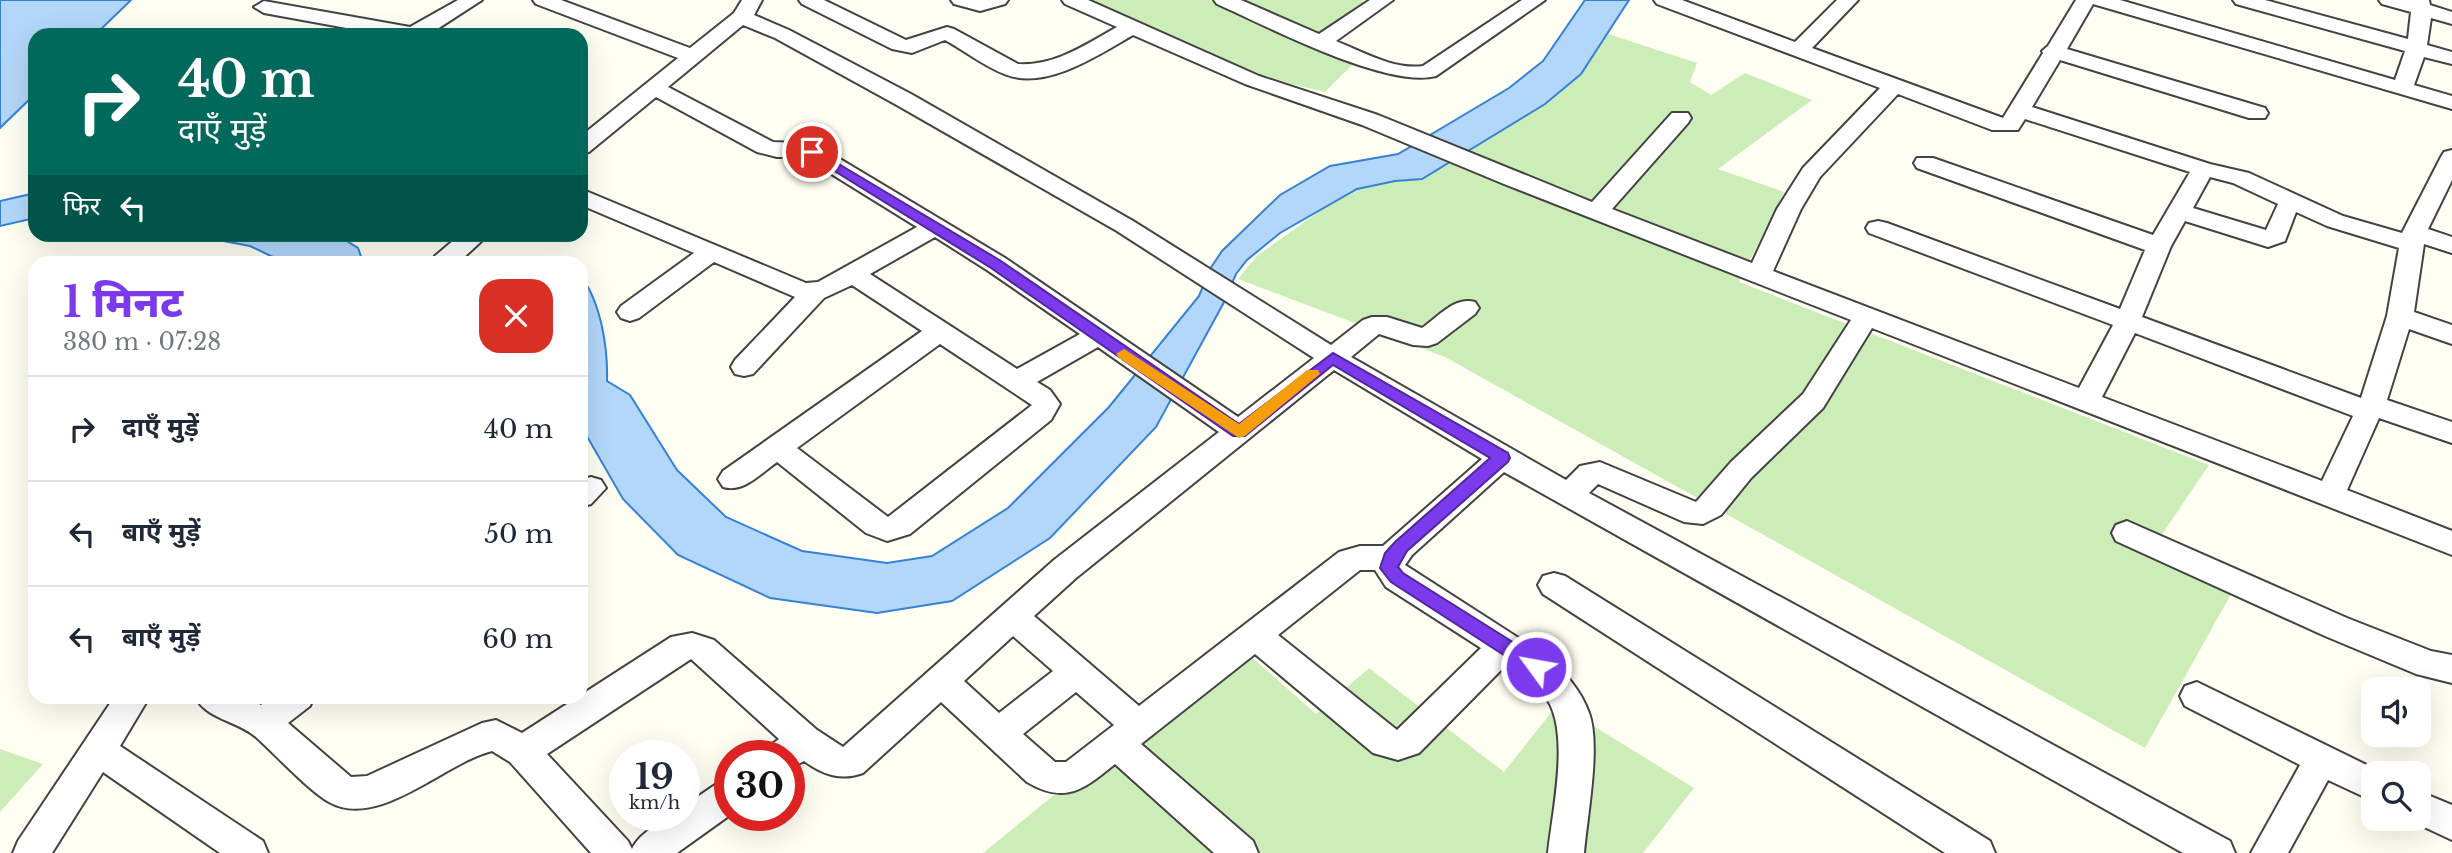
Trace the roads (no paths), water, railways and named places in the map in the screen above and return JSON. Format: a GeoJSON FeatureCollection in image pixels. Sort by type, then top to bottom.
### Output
{"type":"FeatureCollection","features":[{"type":"Feature","properties":{"kind":"street"},"geometry":{"type":"LineString","coordinates":[[426,28],[472,0]]}},
{"type":"Feature","properties":{"kind":"street"},"geometry":{"type":"LineString","coordinates":[[544,0],[693,56]]}},
{"type":"Feature","properties":{"kind":"street"},"geometry":{"type":"LineString","coordinates":[[809,0],[899,45],[916,47],[947,33],[1013,70],[1025,72],[1061,65],[1132,27]]}},
{"type":"Feature","properties":{"kind":"street"},"geometry":{"type":"LineString","coordinates":[[961,0],[980,5],[998,0]]}},
{"type":"Feature","properties":{"kind":"street"},"geometry":{"type":"LineString","coordinates":[[1072,0],[1252,80],[1396,130],[1596,212],[2452,543]]}},
{"type":"Feature","properties":{"kind":"street"},"geometry":{"type":"LineString","coordinates":[[1224,0],[1321,42],[1401,71],[1421,75],[1535,0]]}},
{"type":"Feature","properties":{"kind":"street"},"geometry":{"type":"LineString","coordinates":[[1321,42],[1383,0]]}},
{"type":"Feature","properties":{"kind":"street"},"geometry":{"type":"LineString","coordinates":[[1664,0],[2000,125],[2010,125],[2052,51],[2086,0]]}},
{"type":"Feature","properties":{"kind":"street"},"geometry":{"type":"LineString","coordinates":[[1798,50],[1847,0]]}},
{"type":"Feature","properties":{"kind":"street"},"geometry":{"type":"LineString","coordinates":[[2099,0],[2124,3],[2452,103]]}},
{"type":"Feature","properties":{"kind":"street"},"geometry":{"type":"LineString","coordinates":[[2243,0],[2452,58]]}},
{"type":"Feature","properties":{"kind":"street"},"geometry":{"type":"LineString","coordinates":[[2389,0],[2420,5],[2452,18]]}},
{"type":"Feature","properties":{"kind":"street"},"geometry":{"type":"LineString","coordinates":[[2402,88],[2417,48],[2420,5]]}},
{"type":"Feature","properties":{"kind":"street"},"geometry":{"type":"LineString","coordinates":[[264,7],[382,28]]}},
{"type":"Feature","properties":{"kind":"street"},"geometry":{"type":"LineString","coordinates":[[588,141],[746,9],[782,34],[903,99],[1125,226],[1333,358],[1502,458],[2217,853]]}},
{"type":"Feature","properties":{"kind":"street"},"geometry":{"type":"LineString","coordinates":[[2052,51],[2257,113]]}},
{"type":"Feature","properties":{"kind":"street"},"geometry":{"type":"LineString","coordinates":[[1759,274],[1795,200],[1811,174],[1893,87]]}},
{"type":"Feature","properties":{"kind":"street"},"geometry":{"type":"LineString","coordinates":[[655,88],[764,147],[774,150],[795,148],[812,152],[996,264],[1239,432]]}},
{"type":"Feature","properties":{"kind":"street"},"geometry":{"type":"LineString","coordinates":[[2020,110],[2258,184],[2291,202],[2335,220],[2413,239],[2452,244]]}},
{"type":"Feature","properties":{"kind":"street"},"geometry":{"type":"LineString","coordinates":[[1596,212],[1680,118]]}},
{"type":"Feature","properties":{"kind":"street"},"geometry":{"type":"LineString","coordinates":[[2330,496],[2380,386],[2400,316],[2413,239],[2452,157]]}},
{"type":"Feature","properties":{"kind":"street"},"geometry":{"type":"LineString","coordinates":[[1925,163],[2159,246]]}},
{"type":"Feature","properties":{"kind":"street"},"geometry":{"type":"LineString","coordinates":[[2086,401],[2128,321],[2159,246],[2203,169]]}},
{"type":"Feature","properties":{"kind":"street"},"geometry":{"type":"LineString","coordinates":[[588,199],[788,287],[816,292]]}},
{"type":"Feature","properties":{"kind":"street"},"geometry":{"type":"LineString","coordinates":[[2178,211],[2268,239],[2276,236],[2291,202]]}},
{"type":"Feature","properties":{"kind":"street"},"geometry":{"type":"LineString","coordinates":[[744,367],[816,292],[933,228]]}},
{"type":"Feature","properties":{"kind":"street"},"geometry":{"type":"LineString","coordinates":[[1878,228],[2370,408],[2452,433]]}},
{"type":"Feature","properties":{"kind":"street"},"geometry":{"type":"LineString","coordinates":[[630,312],[712,253]]}},
{"type":"Feature","properties":{"kind":"street"},"geometry":{"type":"LineString","coordinates":[[777,447],[877,525],[887,529],[899,526],[1041,414],[1046,404],[1041,397],[853,274]]}},
{"type":"Feature","properties":{"kind":"street"},"geometry":{"type":"LineString","coordinates":[[805,752],[842,764],[851,762],[1012,616],[1121,523],[1372,326],[1390,326],[1408,336],[1428,338],[1466,308]]}},
{"type":"Feature","properties":{"kind":"street"},"geometry":{"type":"LineString","coordinates":[[1569,495],[1590,474],[1600,473],[1669,504],[1695,514],[1703,513],[1711,508],[1741,470],[1813,401],[1867,316]]}},
{"type":"Feature","properties":{"kind":"street"},"geometry":{"type":"LineString","coordinates":[[2400,316],[2452,335]]}},
{"type":"Feature","properties":{"kind":"street"},"geometry":{"type":"LineString","coordinates":[[733,479],[939,331]]}},
{"type":"Feature","properties":{"kind":"street"},"geometry":{"type":"LineString","coordinates":[[1015,382],[1097,336]]}},
{"type":"Feature","properties":{"kind":"street"},"geometry":{"type":"LineString","coordinates":[[1502,458],[1391,558],[1389,568],[1397,578],[1536,667],[1557,686],[1573,715],[1576,748],[1566,853]]}},
{"type":"Feature","properties":{"kind":"street"},"geometry":{"type":"LineString","coordinates":[[2127,533],[2336,627],[2428,664],[2452,669]]}},
{"type":"Feature","properties":{"kind":"street"},"geometry":{"type":"LineString","coordinates":[[940,680],[1039,771],[1063,779],[1084,771],[1254,634],[1350,561],[1360,558],[1391,558]]}},
{"type":"Feature","properties":{"kind":"street"},"geometry":{"type":"LineString","coordinates":[[1554,584],[1977,853]]}},
{"type":"Feature","properties":{"kind":"street"},"geometry":{"type":"LineString","coordinates":[[1012,616],[1077,672],[1128,735],[1240,853]]}},
{"type":"Feature","properties":{"kind":"street"},"geometry":{"type":"LineString","coordinates":[[1254,634],[1385,742],[1398,745],[1407,743],[1504,646]]}},
{"type":"Feature","properties":{"kind":"street"},"geometry":{"type":"LineString","coordinates":[[522,751],[682,647],[692,646],[703,650],[787,740]]}},
{"type":"Feature","properties":{"kind":"street"},"geometry":{"type":"LineString","coordinates":[[998,734],[1077,672]]}},
{"type":"Feature","properties":{"kind":"street"},"geometry":{"type":"LineString","coordinates":[[2197,696],[2361,779]]}},
{"type":"Feature","properties":{"kind":"street"},"geometry":{"type":"LineString","coordinates":[[31,853],[129,704]]}},
{"type":"Feature","properties":{"kind":"street"},"geometry":{"type":"LineString","coordinates":[[227,704],[262,722],[340,790],[353,794],[370,792],[482,738],[496,735],[522,751],[615,853]]}},
{"type":"Feature","properties":{"kind":"street"},"geometry":{"type":"LineString","coordinates":[[262,722],[287,704]]}},
{"type":"Feature","properties":{"kind":"street"},"geometry":{"type":"LineString","coordinates":[[100,751],[241,850]]}},
{"type":"Feature","properties":{"kind":"street"},"geometry":{"type":"LineString","coordinates":[[2269,853],[2321,760]]}},
{"type":"Feature","properties":{"kind":"street"},"geometry":{"type":"LineString","coordinates":[[648,853],[714,806]]}},
{"type":"Feature","properties":{"kind":"street"},"geometry":{"type":"LineString","coordinates":[[2431,813],[2452,823]]}},
{"type":"Feature","properties":{"kind":"water"},"geometry":{"type":"Polygon","coordinates":[[[0,0],[131,0],[102,28],[28,28],[28,101],[0,128],[0,0]]]}},
{"type":"Feature","properties":{"kind":"water"},"geometry":{"type":"Polygon","coordinates":[[[1585,0],[1629,0],[1581,74],[1545,104],[1422,179],[1395,181],[1357,189],[1280,233],[1247,260],[1236,274],[1223,304],[1156,427],[1050,538],[952,601],[877,613],[770,598],[678,555],[623,499],[588,438],[588,287],[602,326],[607,381],[630,395],[677,470],[726,517],[802,551],[887,563],[932,556],[1008,508],[1109,407],[1199,296],[1210,269],[1222,251],[1280,195],[1330,166],[1398,154],[1509,88],[1543,61],[1585,0]]]}},
{"type":"Feature","properties":{"kind":"water"},"geometry":{"type":"Polygon","coordinates":[[[28,195],[28,220],[0,226],[0,201],[28,195]]]}},
{"type":"Feature","properties":{"kind":"water"},"geometry":{"type":"Polygon","coordinates":[[[229,242],[348,242],[358,248],[361,256],[271,256],[250,246],[229,242]]]}}]}
